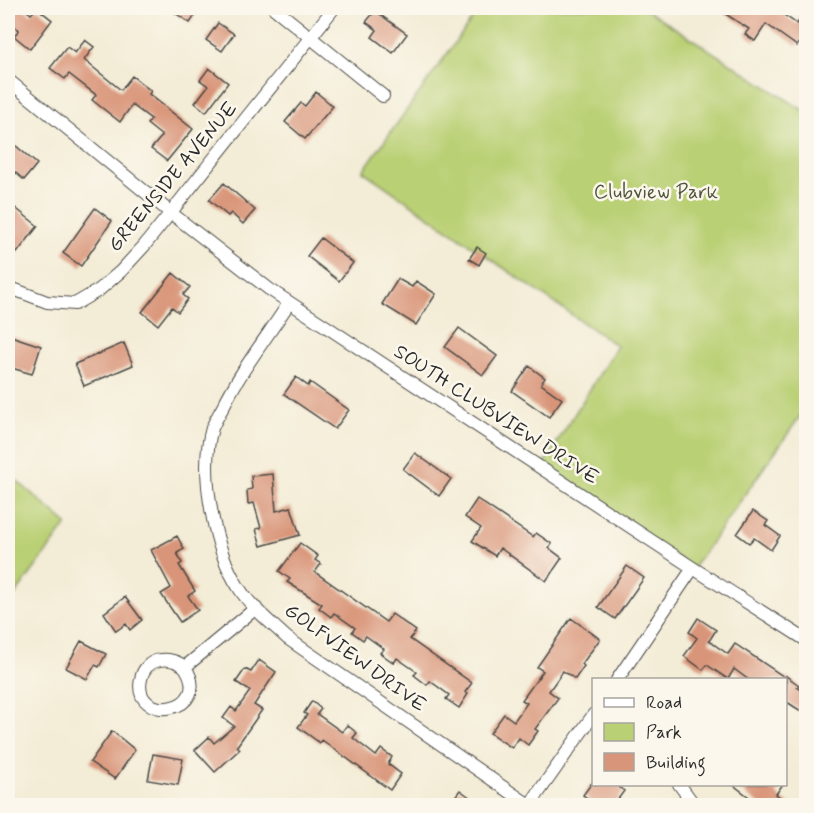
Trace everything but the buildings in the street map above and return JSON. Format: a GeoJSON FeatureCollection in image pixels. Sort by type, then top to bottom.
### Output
{"type":"FeatureCollection","features":[{"type":"Feature","properties":{"kind":"street"},"geometry":{"type":"LineString","coordinates":[[274,8],[383,96]]}},
{"type":"Feature","properties":{"kind":"street","name":"GREENSIDE AVENUE"},"geometry":{"type":"LineString","coordinates":[[8,287],[47,302],[75,304],[99,290],[121,271],[171,213],[334,8]]}},
{"type":"Feature","properties":{"kind":"street","name":"SOUTH CLUBVIEW DRIVE"},"geometry":{"type":"LineString","coordinates":[[8,80],[171,213],[290,303],[693,568],[807,640]]}},
{"type":"Feature","properties":{"kind":"street","name":"GOLFVIEW DRIVE"},"geometry":{"type":"LineString","coordinates":[[290,303],[227,399],[213,428],[207,468],[213,521],[230,572],[240,590],[286,638],[529,805]]}},
{"type":"Feature","properties":{"kind":"street"},"geometry":{"type":"LineString","coordinates":[[618,678],[693,568]]}},
{"type":"Feature","properties":{"kind":"street","name":"GOLFVIEW DRIVE"},"geometry":{"type":"LineString","coordinates":[[185,667],[256,608]]}},
{"type":"Feature","properties":{"kind":"street"},"geometry":{"type":"LineString","coordinates":[[163,658],[171,659],[185,667],[190,674],[191,683],[186,700],[171,709],[162,709],[147,701],[140,687],[141,679],[149,665],[163,658]]}},
{"type":"Feature","properties":{"kind":"street"},"geometry":{"type":"LineString","coordinates":[[529,805],[592,717]]}},
{"type":"Feature","properties":{"kind":"street"},"geometry":{"type":"LineString","coordinates":[[681,786],[695,806]]}},
{"type":"Feature","properties":{"kind":"green space","name":"Clubview Park"},"geometry":{"type":"Polygon","coordinates":[[[480,8],[644,8],[806,112],[806,408],[693,568],[541,468],[617,346],[363,171],[480,8]]]}},
{"type":"Feature","properties":{"kind":"green space"},"geometry":{"type":"Polygon","coordinates":[[[8,473],[67,524],[8,605],[8,473]]]}}]}
